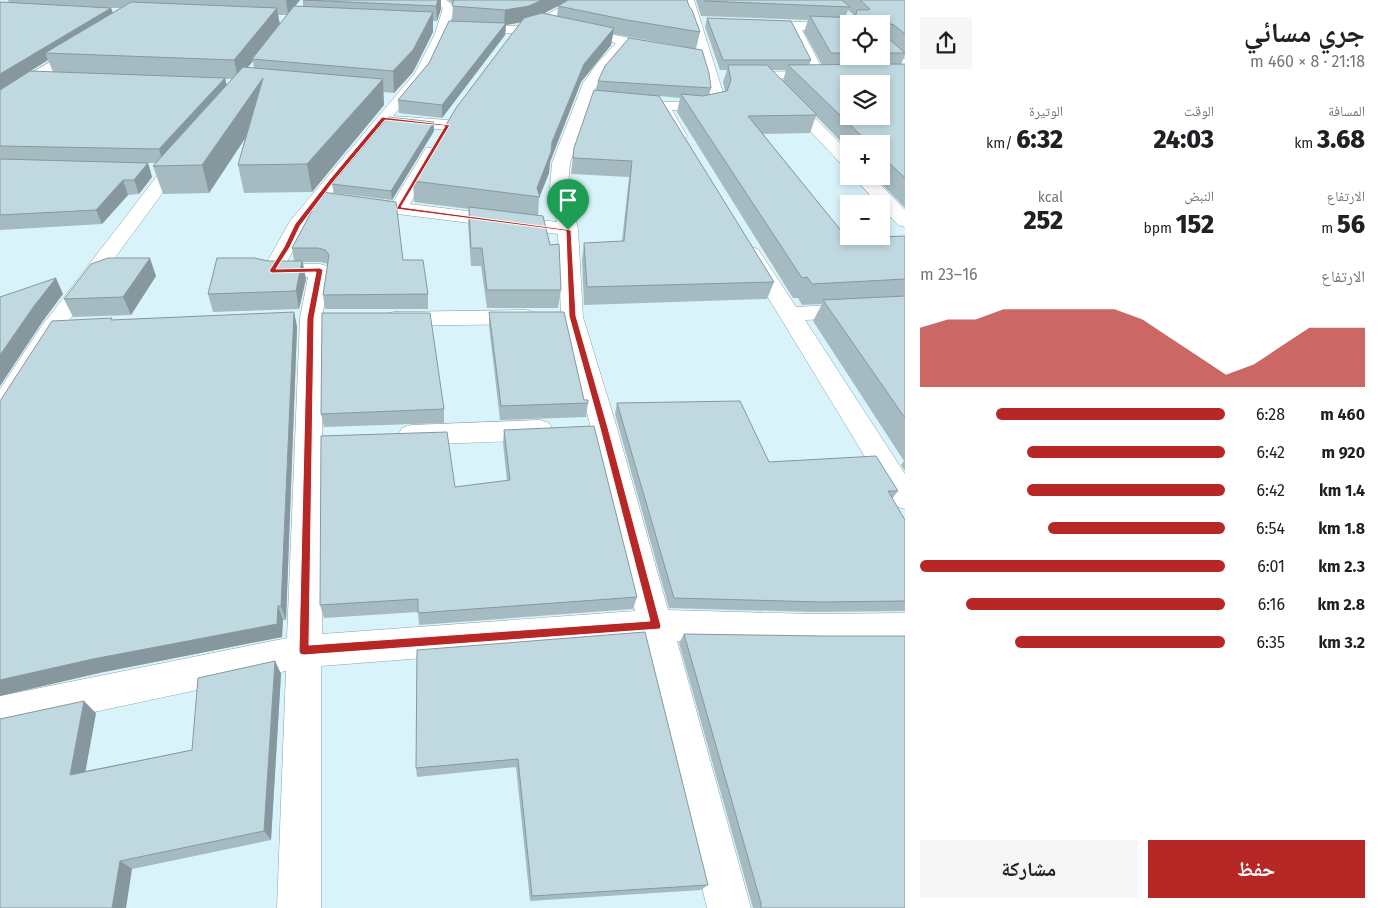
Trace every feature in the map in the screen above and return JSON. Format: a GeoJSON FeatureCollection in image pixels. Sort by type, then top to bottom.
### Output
{"type":"FeatureCollection","features":[{"type":"Feature","properties":{"kind":"street"},"geometry":{"type":"LineString","coordinates":[[298,908],[304,651],[319,439],[310,318],[320,270],[272,271],[287,247],[297,225],[327,199],[388,106],[422,74],[446,28],[449,7],[438,0]]}},
{"type":"Feature","properties":{"kind":"street"},"geometry":{"type":"LineString","coordinates":[[446,28],[518,30],[541,23],[581,0]]}},
{"type":"Feature","properties":{"kind":"street"},"geometry":{"type":"LineString","coordinates":[[646,104],[698,107],[717,104],[718,99],[698,21],[688,0]]}},
{"type":"Feature","properties":{"kind":"street"},"geometry":{"type":"LineString","coordinates":[[541,23],[624,42],[706,56]]}},
{"type":"Feature","properties":{"kind":"street"},"geometry":{"type":"LineString","coordinates":[[743,23],[793,25],[840,23]]}},
{"type":"Feature","properties":{"kind":"street"},"geometry":{"type":"LineString","coordinates":[[793,25],[819,75]]}},
{"type":"Feature","properties":{"kind":"street"},"geometry":{"type":"LineString","coordinates":[[507,45],[518,30]]}},
{"type":"Feature","properties":{"kind":"street"},"geometry":{"type":"LineString","coordinates":[[890,39],[897,39]]}},
{"type":"Feature","properties":{"kind":"street"},"geometry":{"type":"LineString","coordinates":[[0,98],[91,40]]}},
{"type":"Feature","properties":{"kind":"street"},"geometry":{"type":"LineString","coordinates":[[624,42],[601,65],[586,93],[561,163],[559,187],[568,230],[556,317],[581,428],[656,626],[729,908]]}},
{"type":"Feature","properties":{"kind":"street"},"geometry":{"type":"LineString","coordinates":[[890,57],[902,73]]}},
{"type":"Feature","properties":{"kind":"street"},"geometry":{"type":"LineString","coordinates":[[712,76],[838,75]]}},
{"type":"Feature","properties":{"kind":"street"},"geometry":{"type":"LineString","coordinates":[[766,76],[840,153]]}},
{"type":"Feature","properties":{"kind":"street"},"geometry":{"type":"LineString","coordinates":[[33,78],[62,79]]}},
{"type":"Feature","properties":{"kind":"street"},"geometry":{"type":"LineString","coordinates":[[585,98],[620,102]]}},
{"type":"Feature","properties":{"kind":"street"},"geometry":{"type":"LineString","coordinates":[[662,105],[687,149]]}},
{"type":"Feature","properties":{"kind":"street"},"geometry":{"type":"LineString","coordinates":[[388,106],[448,125]]}},
{"type":"Feature","properties":{"kind":"street"},"geometry":{"type":"LineString","coordinates":[[398,208],[458,110]]}},
{"type":"Feature","properties":{"kind":"street"},"geometry":{"type":"LineString","coordinates":[[0,409],[52,327],[159,170],[194,142]]}},
{"type":"Feature","properties":{"kind":"street"},"geometry":{"type":"LineString","coordinates":[[871,185],[905,221]]}},
{"type":"Feature","properties":{"kind":"street"},"geometry":{"type":"LineString","coordinates":[[362,204],[568,230]]}},
{"type":"Feature","properties":{"kind":"street"},"geometry":{"type":"LineString","coordinates":[[742,239],[905,498]]}},
{"type":"Feature","properties":{"kind":"street"},"geometry":{"type":"LineString","coordinates":[[789,314],[905,308]]}},
{"type":"Feature","properties":{"kind":"street"},"geometry":{"type":"LineString","coordinates":[[376,318],[556,317]]}},
{"type":"Feature","properties":{"kind":"street"},"geometry":{"type":"LineString","coordinates":[[52,327],[82,326]]}},
{"type":"Feature","properties":{"kind":"street"},"geometry":{"type":"LineString","coordinates":[[388,436],[581,428]]}},
{"type":"Feature","properties":{"kind":"street"},"geometry":{"type":"LineString","coordinates":[[0,714],[304,651],[656,626],[813,629],[905,628]]}},
{"type":"Feature","properties":{"kind":"building"},"geometry":{"type":"Polygon","coordinates":[[[303,0],[438,0],[436,6],[303,0]]]}},
{"type":"Feature","properties":{"kind":"building"},"geometry":{"type":"Polygon","coordinates":[[[454,0],[542,0],[529,6],[505,10],[452,6],[454,0]]]}},
{"type":"Feature","properties":{"kind":"building"},"geometry":{"type":"Polygon","coordinates":[[[568,0],[687,0],[700,32],[558,6],[568,0]]]}},
{"type":"Feature","properties":{"kind":"building"},"geometry":{"type":"Polygon","coordinates":[[[842,0],[850,7],[705,1],[842,0]]]}},
{"type":"Feature","properties":{"kind":"building"},"geometry":{"type":"Polygon","coordinates":[[[860,0],[905,0],[905,34],[890,24],[890,15],[856,15],[857,10],[870,9],[860,0]]]}},
{"type":"Feature","properties":{"kind":"building"},"geometry":{"type":"Polygon","coordinates":[[[0,2],[111,8],[0,74],[0,2]]]}},
{"type":"Feature","properties":{"kind":"building"},"geometry":{"type":"Polygon","coordinates":[[[131,2],[277,8],[234,60],[45,53],[131,2]]]}},
{"type":"Feature","properties":{"kind":"building"},"geometry":{"type":"Polygon","coordinates":[[[294,6],[433,12],[413,50],[393,71],[252,59],[294,6]]]}},
{"type":"Feature","properties":{"kind":"building"},"geometry":{"type":"Polygon","coordinates":[[[542,13],[614,28],[584,64],[552,142],[551,152],[537,188],[540,197],[413,181],[456,108],[524,18],[542,13]]]}},
{"type":"Feature","properties":{"kind":"building"},"geometry":{"type":"Polygon","coordinates":[[[810,16],[840,17],[840,53],[831,53],[810,16]]]}},
{"type":"Feature","properties":{"kind":"building"},"geometry":{"type":"Polygon","coordinates":[[[707,18],[791,21],[811,60],[723,60],[707,18]]]}},
{"type":"Feature","properties":{"kind":"building"},"geometry":{"type":"Polygon","coordinates":[[[449,21],[506,23],[442,105],[398,100],[429,63],[449,21]]]}},
{"type":"Feature","properties":{"kind":"building"},"geometry":{"type":"Polygon","coordinates":[[[629,38],[702,50],[709,73],[711,88],[598,81],[605,66],[629,38]]]}},
{"type":"Feature","properties":{"kind":"building"},"geometry":{"type":"Polygon","coordinates":[[[890,40],[905,53],[890,53],[890,40]]]}},
{"type":"Feature","properties":{"kind":"building"},"geometry":{"type":"Polygon","coordinates":[[[905,64],[905,178],[890,164],[890,135],[861,135],[850,125],[890,125],[890,75],[840,75],[840,115],[788,65],[905,64]]]}},
{"type":"Feature","properties":{"kind":"building"},"geometry":{"type":"Polygon","coordinates":[[[728,65],[767,65],[817,115],[748,116],[840,229],[840,245],[890,245],[890,237],[905,236],[905,279],[812,284],[807,277],[802,278],[681,94],[703,96],[727,91],[731,80],[728,65]]]}},
{"type":"Feature","properties":{"kind":"building"},"geometry":{"type":"Polygon","coordinates":[[[243,67],[383,79],[307,164],[238,165],[263,78],[202,165],[153,166],[243,67]]]}},
{"type":"Feature","properties":{"kind":"building"},"geometry":{"type":"Polygon","coordinates":[[[30,71],[225,78],[159,149],[0,146],[0,90],[30,71]]]}},
{"type":"Feature","properties":{"kind":"building"},"geometry":{"type":"Polygon","coordinates":[[[594,90],[659,96],[774,282],[587,287],[584,243],[624,241],[632,161],[573,158],[574,148],[594,90]]]}},
{"type":"Feature","properties":{"kind":"building"},"geometry":{"type":"Polygon","coordinates":[[[388,117],[434,122],[391,191],[332,184],[388,117]]]}},
{"type":"Feature","properties":{"kind":"building"},"geometry":{"type":"Polygon","coordinates":[[[0,159],[148,163],[134,180],[123,180],[96,210],[0,215],[0,159]]]}},
{"type":"Feature","properties":{"kind":"building"},"geometry":{"type":"Polygon","coordinates":[[[322,192],[396,202],[403,260],[423,260],[428,294],[323,295],[329,255],[325,250],[318,248],[292,248],[322,192]]]}},
{"type":"Feature","properties":{"kind":"building"},"geometry":{"type":"Polygon","coordinates":[[[469,207],[543,216],[550,245],[559,244],[561,290],[487,290],[482,248],[471,248],[469,207]]]}},
{"type":"Feature","properties":{"kind":"building"},"geometry":{"type":"Polygon","coordinates":[[[108,258],[150,258],[123,297],[64,299],[91,264],[108,258]]]}},
{"type":"Feature","properties":{"kind":"building"},"geometry":{"type":"Polygon","coordinates":[[[217,258],[302,261],[296,291],[208,294],[217,258]]]}},
{"type":"Feature","properties":{"kind":"building"},"geometry":{"type":"Polygon","coordinates":[[[56,278],[34,306],[0,355],[0,297],[56,278]]]}},
{"type":"Feature","properties":{"kind":"building"},"geometry":{"type":"Polygon","coordinates":[[[905,296],[905,418],[823,300],[905,296]]]}},
{"type":"Feature","properties":{"kind":"building"},"geometry":{"type":"Polygon","coordinates":[[[294,312],[281,606],[278,606],[277,624],[93,659],[0,680],[0,401],[52,321],[294,312]]]}},
{"type":"Feature","properties":{"kind":"building"},"geometry":{"type":"Polygon","coordinates":[[[489,312],[564,312],[584,400],[588,400],[588,403],[501,406],[489,312]]]}},
{"type":"Feature","properties":{"kind":"building"},"geometry":{"type":"Polygon","coordinates":[[[322,313],[430,313],[444,409],[321,414],[322,313]]]}},
{"type":"Feature","properties":{"kind":"building"},"geometry":{"type":"Polygon","coordinates":[[[740,401],[769,462],[876,456],[898,491],[888,491],[905,520],[905,601],[821,602],[674,598],[617,403],[740,401]]]}},
{"type":"Feature","properties":{"kind":"building"},"geometry":{"type":"Polygon","coordinates":[[[594,426],[637,597],[418,613],[418,599],[320,605],[321,436],[447,432],[455,487],[510,480],[504,430],[594,426]]]}},
{"type":"Feature","properties":{"kind":"building"},"geometry":{"type":"Polygon","coordinates":[[[645,632],[708,885],[532,896],[518,759],[416,768],[417,650],[645,632]]]}},
{"type":"Feature","properties":{"kind":"building"},"geometry":{"type":"Polygon","coordinates":[[[684,634],[905,636],[905,908],[761,908],[684,634]]]}},
{"type":"Feature","properties":{"kind":"building"},"geometry":{"type":"Polygon","coordinates":[[[275,661],[264,831],[120,861],[112,908],[0,908],[0,719],[84,701],[70,775],[192,750],[198,678],[275,661]]]}},
{"type":"Feature","properties":{"kind":"route"},"geometry":{"type":"LineString","coordinates":[[384,118],[448,125],[398,208],[568,230],[572,316],[604,428],[656,626],[304,651],[311,318],[320,270],[272,271],[287,247],[297,225],[384,118]]}}]}
